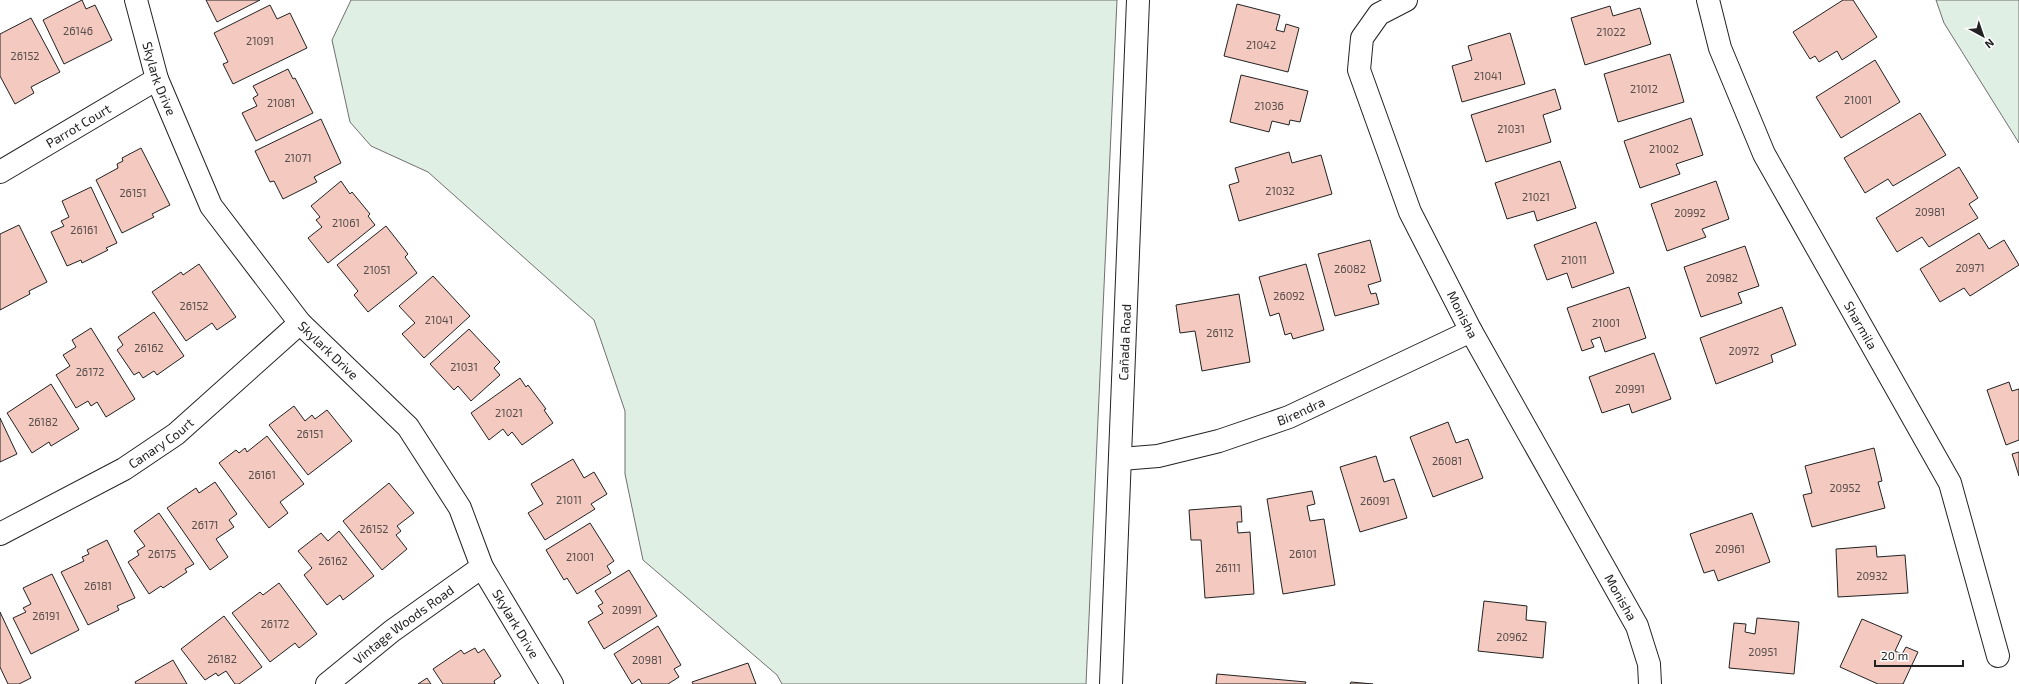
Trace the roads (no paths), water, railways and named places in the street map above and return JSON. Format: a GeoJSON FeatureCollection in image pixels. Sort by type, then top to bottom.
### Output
{"type":"FeatureCollection","features":[{"type":"Feature","properties":{"kind":"street","name":"Skylark Drive"},"geometry":{"type":"LineString","coordinates":[[136,0],[157,79],[211,206],[300,323],[408,427],[460,508],[482,567],[552,684]]}},
{"type":"Feature","properties":{"kind":"street","name":"Cañada Road"},"geometry":{"type":"LineString","coordinates":[[1111,684],[1138,0]]}},
{"type":"Feature","properties":{"kind":"street","name":"Monisha"},"geometry":{"type":"LineString","coordinates":[[1406,0],[1379,14],[1362,38],[1359,70],[1410,212],[1471,331],[1637,626],[1649,664],[1650,684]]}},
{"type":"Feature","properties":{"kind":"street","name":"Sharmila"},"geometry":{"type":"LineString","coordinates":[[1708,0],[1720,48],[1764,154],[1950,483],[1998,656]]}},
{"type":"Feature","properties":{"kind":"street","name":"Parrot Court"},"geometry":{"type":"LineString","coordinates":[[0,172],[157,79]]}},
{"type":"Feature","properties":{"kind":"street","name":"Canary Court"},"geometry":{"type":"LineString","coordinates":[[0,534],[124,469],[176,434],[300,323]]}},
{"type":"Feature","properties":{"kind":"street","name":"Birendra"},"geometry":{"type":"LineString","coordinates":[[1121,459],[1158,456],[1219,441],[1289,417],[1471,331]]}},
{"type":"Feature","properties":{"kind":"street","name":"Vintage Woods Road"},"geometry":{"type":"LineString","coordinates":[[327,684],[392,631],[482,567]]}}]}
